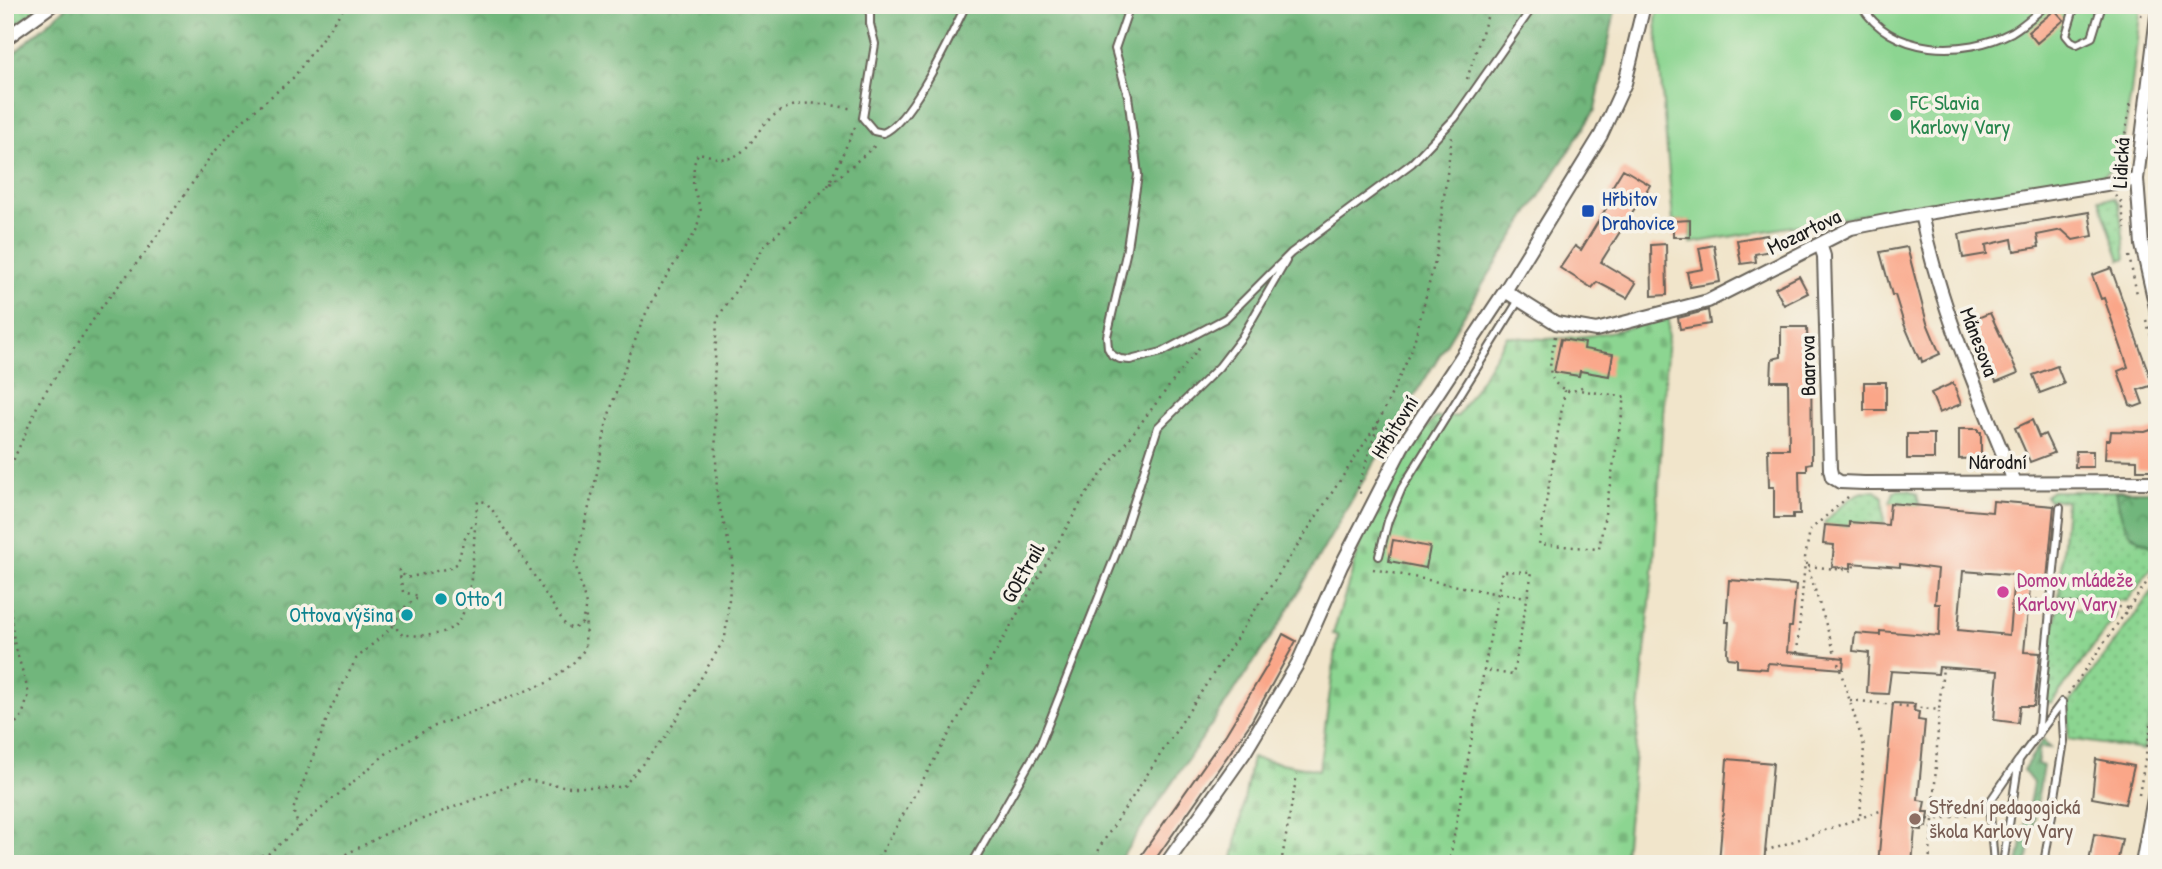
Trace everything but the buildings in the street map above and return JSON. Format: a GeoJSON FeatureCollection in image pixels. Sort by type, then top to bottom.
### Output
{"type":"FeatureCollection","features":[{"type":"Feature","properties":{"kind":"street"},"geometry":{"type":"LineString","coordinates":[[5,39],[52,5]]}},
{"type":"Feature","properties":{"kind":"street","name":"Hřbitovní"},"geometry":{"type":"LineString","coordinates":[[1166,864],[1245,752],[1298,663],[1340,566],[1402,447],[1505,291],[1601,135],[1625,83],[1644,5]]}},
{"type":"Feature","properties":{"kind":"street","name":"Lidická"},"geometry":{"type":"LineString","coordinates":[[2150,313],[2137,180],[2157,16]]}},
{"type":"Feature","properties":{"kind":"street","name":"Mozartova"},"geometry":{"type":"LineString","coordinates":[[1505,291],[1556,323],[1596,330],[1708,301],[1851,228],[1921,214],[2137,180]]}},
{"type":"Feature","properties":{"kind":"street","name":"Mánesova"},"geometry":{"type":"LineString","coordinates":[[1921,214],[1930,258],[1948,316],[2014,481]]}},
{"type":"Feature","properties":{"kind":"street","name":"Baarova"},"geometry":{"type":"LineString","coordinates":[[1819,244],[1824,256],[1830,468],[1832,477],[1840,482]]}},
{"type":"Feature","properties":{"kind":"street","name":"Národní"},"geometry":{"type":"LineString","coordinates":[[1840,482],[2157,482]]}},
{"type":"Feature","properties":{"kind":"street"},"geometry":{"type":"LineString","coordinates":[[2142,864],[2157,782]]}},
{"type":"Feature","properties":{"kind":"lane"},"geometry":{"type":"LineString","coordinates":[[870,5],[870,24],[875,44],[863,111],[864,122],[873,131],[886,132],[894,127],[918,96],[966,5]]}},
{"type":"Feature","properties":{"kind":"lane"},"geometry":{"type":"LineString","coordinates":[[1130,5],[1115,49],[1128,96],[1138,175],[1126,254],[1107,336],[1112,355],[1130,360],[1162,352],[1226,317],[1291,253],[1412,163],[1455,118],[1534,5]]}},
{"type":"Feature","properties":{"kind":"lane"},"geometry":{"type":"LineString","coordinates":[[1861,5],[1865,13],[1883,30],[1894,36],[1915,44],[1944,48],[1961,47],[2012,32],[2046,5]]}},
{"type":"Feature","properties":{"kind":"lane"},"geometry":{"type":"LineString","coordinates":[[2076,5],[2066,35],[2077,44],[2092,37],[2102,5]]}},
{"type":"Feature","properties":{"kind":"lane"},"geometry":{"type":"LineString","coordinates":[[971,864],[1040,745],[1124,536],[1158,427],[1219,367],[1242,337],[1291,253]]}},
{"type":"Feature","properties":{"kind":"lane"},"geometry":{"type":"LineString","coordinates":[[1379,556],[1388,521],[1402,488],[1519,300]]}},
{"type":"Feature","properties":{"kind":"lane"},"geometry":{"type":"LineString","coordinates":[[2039,735],[2060,508]]}},
{"type":"Feature","properties":{"kind":"lane"},"geometry":{"type":"LineString","coordinates":[[1994,864],[1989,803],[2062,702]]}},
{"type":"Feature","properties":{"kind":"lane"},"geometry":{"type":"LineString","coordinates":[[2044,864],[2064,741],[2062,702]]}},
{"type":"Feature","properties":{"kind":"lane"},"geometry":{"type":"LineString","coordinates":[[2003,864],[2019,760]]}},
{"type":"Feature","properties":{"kind":"path"},"geometry":{"type":"LineString","coordinates":[[5,479],[40,400],[103,305],[145,253],[210,157],[239,124],[294,77],[346,5]]}},
{"type":"Feature","properties":{"kind":"path"},"geometry":{"type":"LineString","coordinates":[[1467,80],[1491,5]]}},
{"type":"Feature","properties":{"kind":"path"},"geometry":{"type":"LineString","coordinates":[[2141,19],[2143,5]]}},
{"type":"Feature","properties":{"kind":"path"},"geometry":{"type":"LineString","coordinates":[[2115,172],[2122,163],[2131,99]]}},
{"type":"Feature","properties":{"kind":"path"},"geometry":{"type":"LineString","coordinates":[[220,864],[268,854],[387,753],[430,728],[549,682],[572,664],[585,649],[586,606],[575,563],[607,421],[644,317],[696,231],[701,211],[693,186],[694,164],[698,153],[728,159],[747,149],[772,116],[792,106],[816,102],[863,111],[828,186]]}},
{"type":"Feature","properties":{"kind":"path"},"geometry":{"type":"LineString","coordinates":[[1375,500],[1357,491],[1379,421],[1412,350],[1436,257],[1455,118]]}},
{"type":"Feature","properties":{"kind":"path"},"geometry":{"type":"LineString","coordinates":[[327,864],[391,831],[524,780],[570,787],[623,787],[666,736],[725,638],[733,560],[717,497],[714,382],[717,319],[766,244],[894,127]]}},
{"type":"Feature","properties":{"kind":"path"},"geometry":{"type":"LineString","coordinates":[[2110,196],[2121,202],[2126,233]]}},
{"type":"Feature","properties":{"kind":"path"},"geometry":{"type":"LineString","coordinates":[[2127,245],[2130,269],[2140,302]]}},
{"type":"Feature","properties":{"kind":"path"},"geometry":{"type":"LineString","coordinates":[[2150,313],[2157,354]]}},
{"type":"Feature","properties":{"kind":"path"},"geometry":{"type":"LineString","coordinates":[[1556,323],[1549,371],[1552,379],[1571,392],[1586,385]]}},
{"type":"Feature","properties":{"kind":"path","name":"GOEtrail"},"geometry":{"type":"LineString","coordinates":[[875,864],[1084,497],[1203,343]]}},
{"type":"Feature","properties":{"kind":"path"},"geometry":{"type":"LineString","coordinates":[[1565,390],[1539,544],[1599,549],[1625,397],[1579,390]]}},
{"type":"Feature","properties":{"kind":"path"},"geometry":{"type":"LineString","coordinates":[[1093,864],[1101,845],[1379,421]]}},
{"type":"Feature","properties":{"kind":"path"},"geometry":{"type":"LineString","coordinates":[[1797,653],[1810,530],[1864,483]]}},
{"type":"Feature","properties":{"kind":"path"},"geometry":{"type":"LineString","coordinates":[[299,828],[293,810],[331,708],[356,659],[394,625],[400,611],[419,596],[403,592],[399,570],[406,578],[450,568],[458,563],[463,542],[474,523],[478,501],[486,502],[493,511],[566,626],[573,629],[582,622],[586,606]]}},
{"type":"Feature","properties":{"kind":"path"},"geometry":{"type":"LineString","coordinates":[[394,625],[401,634],[411,636],[444,633],[458,622],[468,597],[476,510]]}},
{"type":"Feature","properties":{"kind":"path"},"geometry":{"type":"LineString","coordinates":[[1805,558],[1864,746],[1860,818]]}},
{"type":"Feature","properties":{"kind":"path"},"geometry":{"type":"LineString","coordinates":[[5,559],[14,642],[29,694],[22,716],[5,735]]}},
{"type":"Feature","properties":{"kind":"path"},"geometry":{"type":"LineString","coordinates":[[1808,566],[1853,571],[1854,564]]}},
{"type":"Feature","properties":{"kind":"path"},"geometry":{"type":"LineString","coordinates":[[2062,702],[2157,568]]}},
{"type":"Feature","properties":{"kind":"path"},"geometry":{"type":"LineString","coordinates":[[1373,569],[1527,597]]}},
{"type":"Feature","properties":{"kind":"path"},"geometry":{"type":"LineString","coordinates":[[1449,864],[1502,570],[1532,572],[1513,674],[1484,670]]}},
{"type":"Feature","properties":{"kind":"path"},"geometry":{"type":"LineString","coordinates":[[2029,599],[2129,608]]}},
{"type":"Feature","properties":{"kind":"path"},"geometry":{"type":"LineString","coordinates":[[1929,864],[1943,667]]}},
{"type":"Feature","properties":{"kind":"path"},"geometry":{"type":"LineString","coordinates":[[2138,797],[2157,690]]}},
{"type":"Feature","properties":{"kind":"path"},"geometry":{"type":"LineString","coordinates":[[1850,700],[1939,710]]}},
{"type":"Feature","properties":{"kind":"path"},"geometry":{"type":"LineString","coordinates":[[1281,864],[1297,774]]}},
{"type":"Feature","properties":{"kind":"path"},"geometry":{"type":"LineString","coordinates":[[1765,851],[1883,810]]}},
{"type":"Feature","properties":{"kind":"path"},"geometry":{"type":"LineString","coordinates":[[1928,820],[1970,814]]}},
{"type":"Feature","properties":{"kind":"path"},"geometry":{"type":"LineString","coordinates":[[268,854],[278,864]]}},
{"type":"Feature","properties":{"kind":"green space"},"geometry":{"type":"Polygon","coordinates":[[[5,5],[44,5],[5,32],[5,5]]]}},
{"type":"Feature","properties":{"kind":"green space"},"geometry":{"type":"Polygon","coordinates":[[[69,5],[1616,5],[1595,110],[1481,287],[1283,619],[1117,864],[5,864],[5,61],[69,5]]]}},
{"type":"Feature","properties":{"kind":"green space","name":"FC Slavia Karlovy Vary"},"geometry":{"type":"Polygon","coordinates":[[[1658,5],[2141,5],[2120,162],[2104,175],[1691,243],[1690,221],[1673,221],[1656,21],[1658,5]]]}},
{"type":"Feature","properties":{"kind":"green space"},"geometry":{"type":"Polygon","coordinates":[[[2114,198],[2119,204],[2126,258],[2120,260],[2099,199],[2114,198]]]}},
{"type":"Feature","properties":{"kind":"green space"},"geometry":{"type":"Polygon","coordinates":[[[1669,318],[1654,562],[1624,864],[1232,864],[1252,758],[1319,770],[1338,635],[1333,634],[1363,536],[1409,449],[1435,418],[1458,416],[1507,336],[1549,339],[1589,336],[1669,318]]]}},
{"type":"Feature","properties":{"kind":"green space"},"geometry":{"type":"Polygon","coordinates":[[[1875,490],[1883,497],[1884,525],[1850,522],[1847,527],[1825,525],[1846,501],[1859,493],[1875,490]]]}},
{"type":"Feature","properties":{"kind":"green space"},"geometry":{"type":"Polygon","coordinates":[[[1909,490],[1917,494],[1920,506],[1890,503],[1894,492],[1909,490]]]}},
{"type":"Feature","properties":{"kind":"green space"},"geometry":{"type":"Polygon","coordinates":[[[2052,491],[2157,491],[2157,561],[2127,601],[2059,596],[2066,501],[2050,501],[2045,496],[2052,491]]]}},
{"type":"Feature","properties":{"kind":"green space"},"geometry":{"type":"Polygon","coordinates":[[[2116,491],[2157,491],[2157,548],[2138,539],[2126,528],[2116,491]]]}},
{"type":"Feature","properties":{"kind":"green space"},"geometry":{"type":"Polygon","coordinates":[[[2157,585],[2157,678],[2144,750],[2068,739],[2069,704],[2157,585]]]}},
{"type":"Feature","properties":{"kind":"green space"},"geometry":{"type":"Polygon","coordinates":[[[2058,607],[2115,613],[2116,616],[2052,702],[2048,703],[2046,701],[2053,622],[2056,622],[2058,607]]]}},
{"type":"Feature","properties":{"kind":"green space"},"geometry":{"type":"Polygon","coordinates":[[[2043,739],[2050,748],[2040,747],[2037,764],[2043,766],[2027,864],[2018,864],[2033,783],[2023,770],[2043,739]]]}},
{"type":"Feature","properties":{"kind":"place","name":"FC Slavia Karlovy Vary"},"geometry":{"type":"Point","coordinates":[1896,115]}},
{"type":"Feature","properties":{"kind":"place","name":"Hřbitov Drahovice"},"geometry":{"type":"Point","coordinates":[1588,211]}},
{"type":"Feature","properties":{"kind":"place","name":"Domov mládeže Karlovy Vary"},"geometry":{"type":"Point","coordinates":[2003,592]}},
{"type":"Feature","properties":{"kind":"place","name":"Otto 1"},"geometry":{"type":"Point","coordinates":[441,599]}},
{"type":"Feature","properties":{"kind":"place","name":"Ottova výšina"},"geometry":{"type":"Point","coordinates":[407,615]}},
{"type":"Feature","properties":{"kind":"place","name":"Střední pedagogická škola Karlovy Vary"},"geometry":{"type":"Point","coordinates":[1915,819]}}]}
